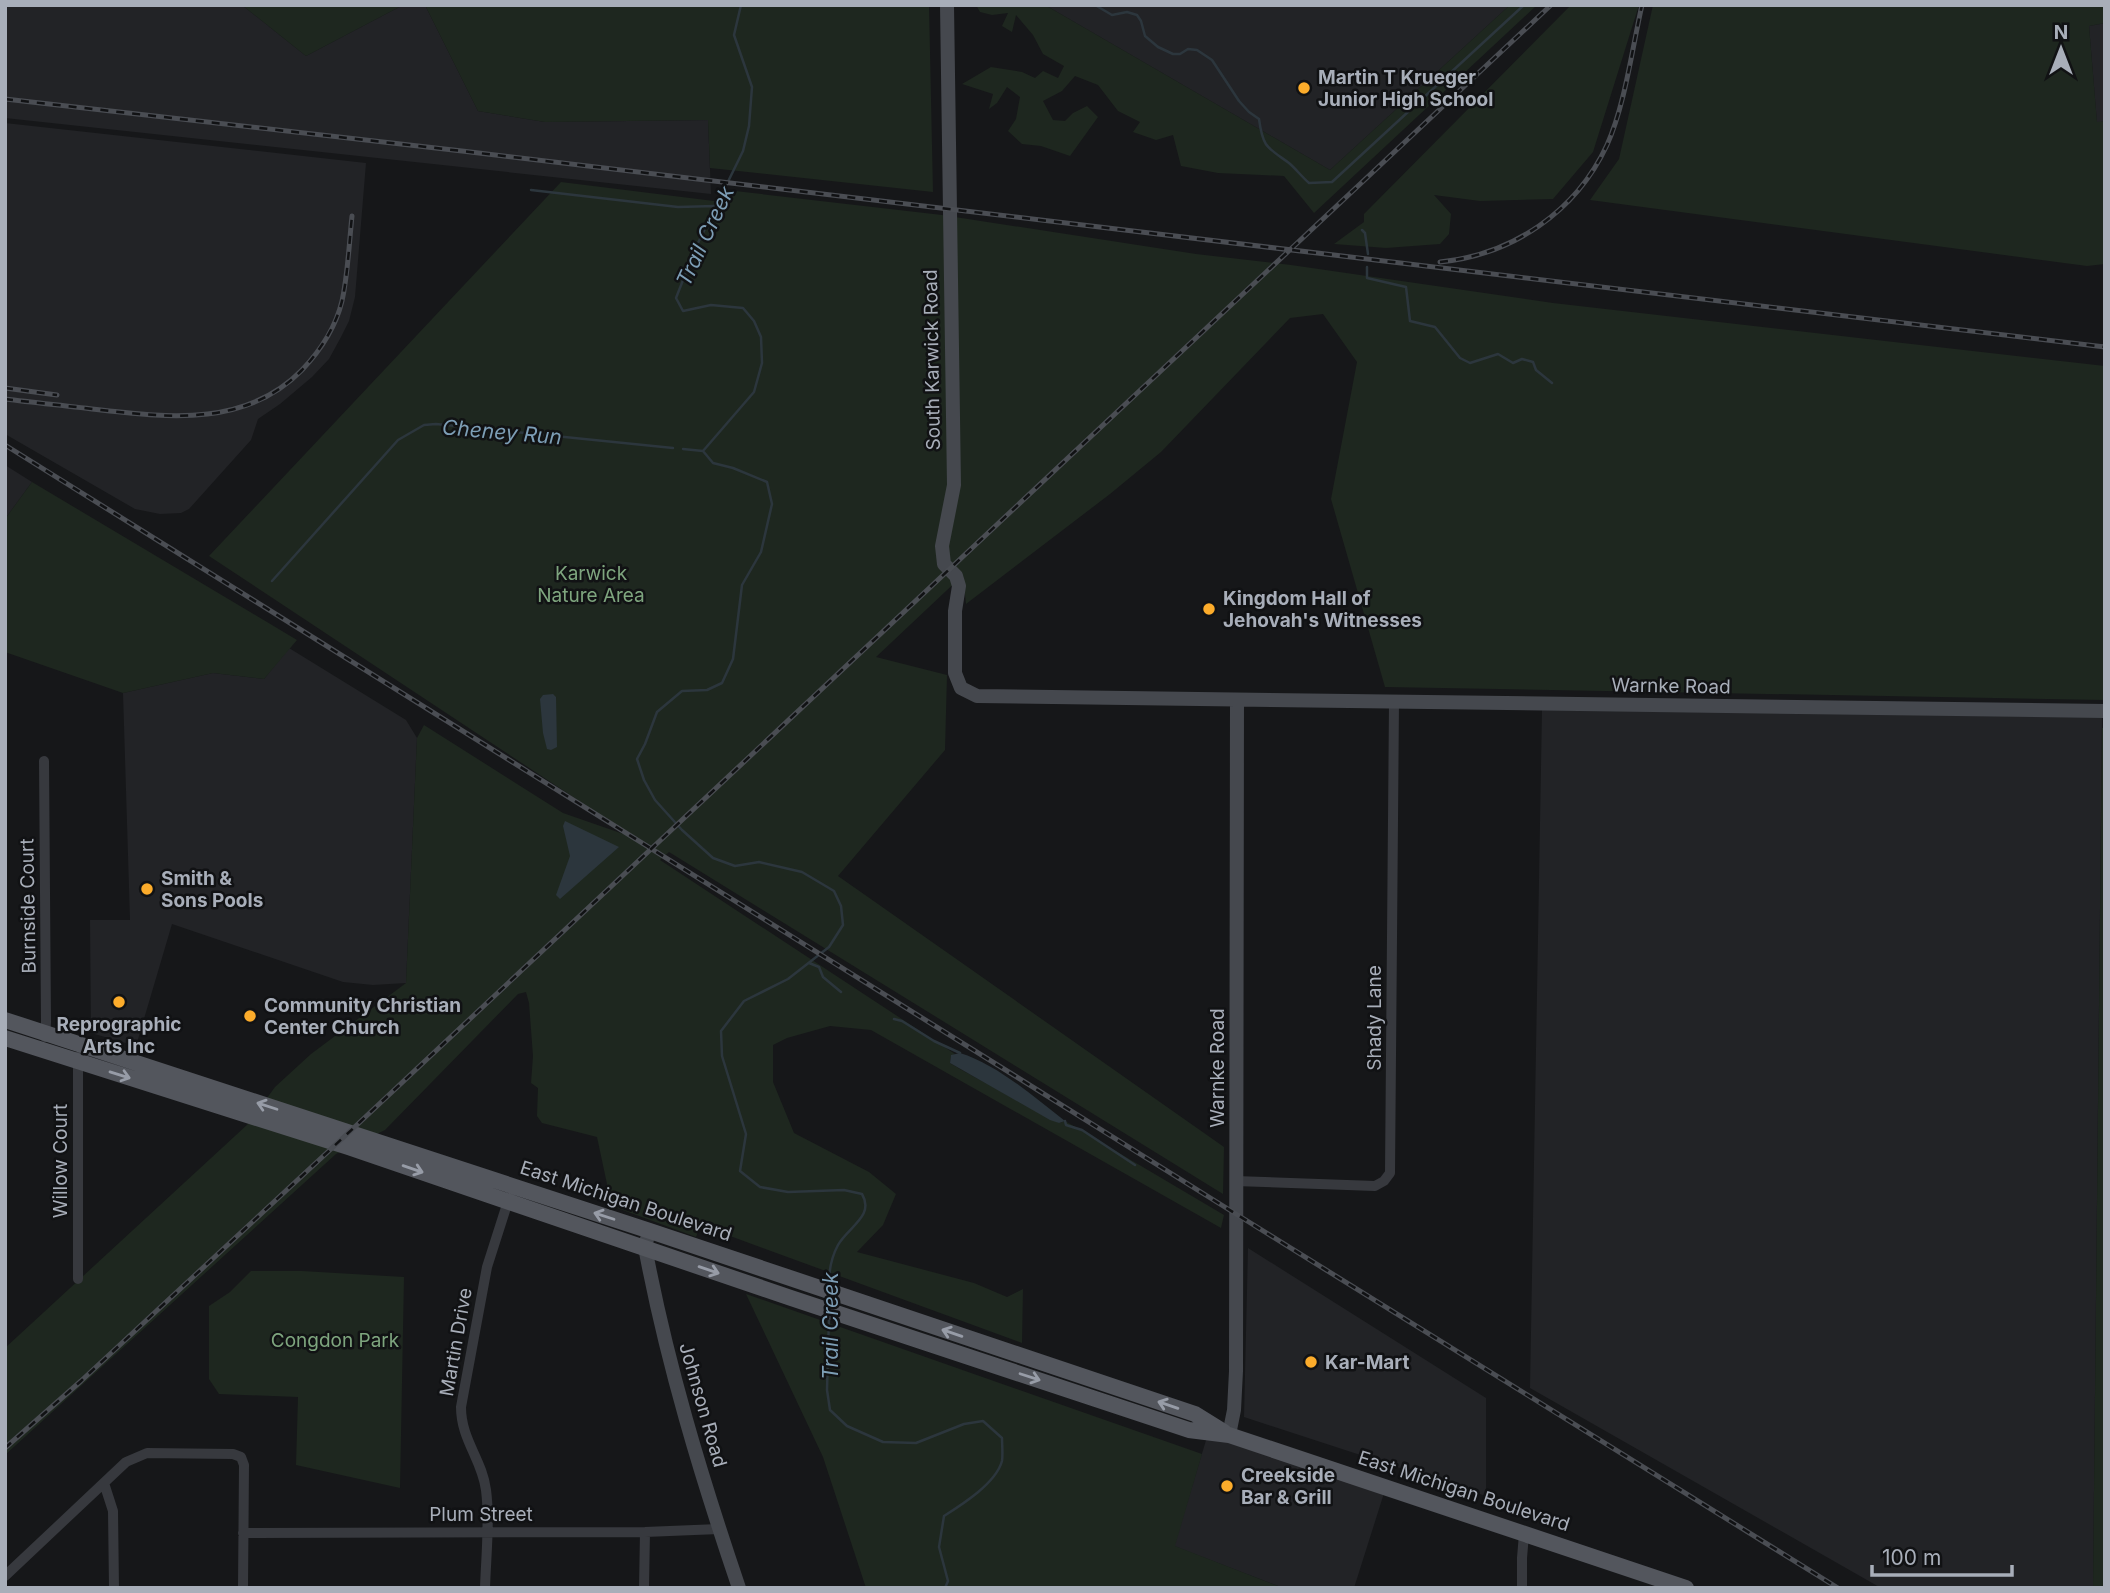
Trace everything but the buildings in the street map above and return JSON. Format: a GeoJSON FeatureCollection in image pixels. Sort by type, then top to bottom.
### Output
{"type":"FeatureCollection","features":[{"type":"Feature","properties":{"kind":"main road","name":"East Michigan Boulevard"},"geometry":{"type":"LineString","coordinates":[[5,1020],[511,1194],[645,1248],[791,1298],[1189,1430],[1229,1435],[1686,1588]]}},
{"type":"Feature","properties":{"kind":"main road","name":"East Michigan Boulevard"},"geometry":{"type":"LineString","coordinates":[[5,1038],[335,1143],[650,1231],[1195,1414],[1229,1435]]}},
{"type":"Feature","properties":{"kind":"street","name":"South Karwick Road"},"geometry":{"type":"LineString","coordinates":[[947,5],[954,485],[942,546],[944,564],[956,576],[959,586],[955,611],[955,673],[961,688],[977,696]]}},
{"type":"Feature","properties":{"kind":"street","name":"Warnke Road"},"geometry":{"type":"LineString","coordinates":[[977,696],[2105,711]]}},
{"type":"Feature","properties":{"kind":"street","name":"Warnke Road"},"geometry":{"type":"LineString","coordinates":[[1229,1435],[1234,1410],[1236,1371],[1237,700]]}},
{"type":"Feature","properties":{"kind":"street","name":"Shady Lane"},"geometry":{"type":"LineString","coordinates":[[1235,1181],[1375,1186],[1384,1181],[1390,1173],[1394,702]]}},
{"type":"Feature","properties":{"kind":"street","name":"Burnside Court"},"geometry":{"type":"LineString","coordinates":[[40,1049],[46,1033],[44,761]]}},
{"type":"Feature","properties":{"kind":"street","name":"Willow Court"},"geometry":{"type":"LineString","coordinates":[[78,1279],[77,1061],[83,1045]]}},
{"type":"Feature","properties":{"kind":"street","name":"Martin Drive"},"geometry":{"type":"LineString","coordinates":[[485,1588],[486,1490],[481,1468],[461,1423],[461,1408],[487,1266],[511,1194]]}},
{"type":"Feature","properties":{"kind":"street","name":"Johnson Road"},"geometry":{"type":"LineString","coordinates":[[650,1231],[645,1248],[670,1363],[739,1588]]}},
{"type":"Feature","properties":{"kind":"street"},"geometry":{"type":"LineString","coordinates":[[5,1576],[125,1462],[147,1453],[233,1454],[241,1457],[244,1465],[243,1588]]}},
{"type":"Feature","properties":{"kind":"street"},"geometry":{"type":"LineString","coordinates":[[104,1483],[113,1511],[114,1588]]}},
{"type":"Feature","properties":{"kind":"street","name":"Plum Street"},"geometry":{"type":"LineString","coordinates":[[243,1533],[645,1532],[719,1529]]}},
{"type":"Feature","properties":{"kind":"street"},"geometry":{"type":"LineString","coordinates":[[644,1588],[645,1532]]}},
{"type":"Feature","properties":{"kind":"street"},"geometry":{"type":"LineString","coordinates":[[1522,1588],[1524,1534]]}},
{"type":"Feature","properties":{"kind":"shaded area"},"geometry":{"type":"Polygon","coordinates":[[[5,5],[242,5],[306,56],[403,5],[425,5],[478,111],[545,122],[708,120],[711,194],[5,118],[5,5]]]}},
{"type":"Feature","properties":{"kind":"shaded area","name":"Martin T Krueger Junior High School"},"geometry":{"type":"Polygon","coordinates":[[[1045,5],[1510,5],[1330,170],[1045,5]]]}},
{"type":"Feature","properties":{"kind":"shaded area"},"geometry":{"type":"Polygon","coordinates":[[[2105,23],[2105,121],[2097,123],[2089,26],[2105,23]]]}},
{"type":"Feature","properties":{"kind":"shaded area"},"geometry":{"type":"Polygon","coordinates":[[[5,123],[366,163],[355,297],[349,321],[341,337],[329,359],[312,377],[258,419],[251,440],[189,509],[181,513],[160,514],[135,509],[5,434],[5,123]]]}},
{"type":"Feature","properties":{"kind":"shaded area"},"geometry":{"type":"Polygon","coordinates":[[[5,465],[32,482],[5,519],[5,465]]]}},
{"type":"Feature","properties":{"kind":"shaded area"},"geometry":{"type":"Polygon","coordinates":[[[289,648],[406,720],[417,738],[406,983],[373,985],[343,982],[172,924],[136,1046],[91,1033],[90,920],[130,920],[123,693],[213,673],[264,679],[289,648]]]}},
{"type":"Feature","properties":{"kind":"shaded area"},"geometry":{"type":"Polygon","coordinates":[[[553,694],[556,697],[557,747],[551,750],[547,749],[543,733],[540,699],[543,695],[553,694]]]}},
{"type":"Feature","properties":{"kind":"shaded area"},"geometry":{"type":"Polygon","coordinates":[[[1542,710],[2102,715],[2093,1588],[1881,1588],[1530,1388],[1542,710]]]}},
{"type":"Feature","properties":{"kind":"shaded area"},"geometry":{"type":"Polygon","coordinates":[[[565,821],[619,847],[560,899],[556,895],[570,856],[563,826],[565,821]]]}},
{"type":"Feature","properties":{"kind":"shaded area"},"geometry":{"type":"Polygon","coordinates":[[[960,1053],[1002,1073],[1065,1121],[1059,1123],[1050,1120],[950,1063],[951,1055],[960,1053]]]}},
{"type":"Feature","properties":{"kind":"shaded area"},"geometry":{"type":"Polygon","coordinates":[[[1248,1248],[1486,1398],[1486,1496],[1244,1417],[1248,1248]]]}},
{"type":"Feature","properties":{"kind":"shaded area"},"geometry":{"type":"Polygon","coordinates":[[[1207,1437],[1227,1438],[1385,1490],[1354,1588],[1283,1588],[1174,1546],[1207,1437]]]}},
{"type":"Feature","properties":{"kind":"green space"},"geometry":{"type":"Polygon","coordinates":[[[242,5],[403,5],[306,56],[242,5]]]}},
{"type":"Feature","properties":{"kind":"green space"},"geometry":{"type":"Polygon","coordinates":[[[425,5],[929,5],[933,192],[710,168],[708,120],[545,122],[478,111],[425,5]]]}},
{"type":"Feature","properties":{"kind":"green space"},"geometry":{"type":"Polygon","coordinates":[[[976,5],[1045,5],[1330,170],[1510,5],[1537,5],[1314,213],[1284,176],[1218,173],[1181,166],[1173,135],[1156,140],[1133,132],[1140,122],[1118,111],[1098,85],[1075,76],[1062,91],[1043,101],[1053,120],[1065,121],[1073,113],[1087,106],[1098,117],[1070,156],[1041,146],[1022,144],[1008,131],[1016,119],[1020,97],[1007,87],[997,103],[989,109],[993,94],[962,84],[991,67],[1022,72],[1035,78],[1043,71],[1058,78],[1064,66],[1043,54],[1033,35],[1016,15],[1012,32],[1002,26],[1008,13],[992,15],[980,12],[976,5]]]}},
{"type":"Feature","properties":{"kind":"green space"},"geometry":{"type":"Polygon","coordinates":[[[1571,5],[1639,5],[1593,152],[1553,199],[1480,201],[1434,195],[1451,214],[1449,234],[1440,244],[1386,248],[1334,244],[1364,222],[1364,214],[1571,5]]]}},
{"type":"Feature","properties":{"kind":"green space"},"geometry":{"type":"Polygon","coordinates":[[[1653,5],[2105,5],[2105,23],[2089,26],[2097,122],[2105,121],[2105,264],[2087,266],[1590,200],[1619,159],[1653,5]]]}},
{"type":"Feature","properties":{"kind":"green space","name":"Karwick Nature Area"},"geometry":{"type":"Polygon","coordinates":[[[561,182],[714,201],[735,191],[942,215],[1196,254],[1553,303],[2105,366],[2105,700],[1385,687],[1331,499],[1357,362],[1323,314],[1290,318],[1161,452],[1110,494],[966,604],[963,575],[876,657],[947,675],[945,750],[838,876],[1224,1147],[1223,1194],[669,852],[660,860],[955,1054],[951,1056],[950,1063],[1059,1123],[1065,1121],[1224,1215],[1221,1228],[871,1030],[830,1026],[787,1038],[773,1045],[773,1082],[794,1133],[869,1172],[896,1194],[883,1225],[857,1252],[974,1283],[1007,1297],[1023,1289],[1022,1343],[722,1233],[723,1227],[703,1220],[696,1237],[601,1202],[607,1184],[597,1137],[542,1123],[537,1116],[538,1088],[531,1083],[533,1056],[526,992],[518,994],[385,1130],[336,1154],[5,1455],[5,1348],[248,1124],[275,1087],[311,1054],[406,983],[417,738],[424,725],[563,813],[635,838],[209,556],[561,182]]]}},
{"type":"Feature","properties":{"kind":"green space"},"geometry":{"type":"Polygon","coordinates":[[[32,482],[297,640],[264,679],[213,673],[123,693],[5,652],[5,519],[32,482]]]}},
{"type":"Feature","properties":{"kind":"green space"},"geometry":{"type":"Polygon","coordinates":[[[2102,728],[2105,728],[2105,1588],[2093,1588],[2102,728]]]}},
{"type":"Feature","properties":{"kind":"green space","name":"Congdon Park"},"geometry":{"type":"Polygon","coordinates":[[[251,1271],[404,1277],[400,1488],[296,1465],[298,1397],[219,1394],[209,1379],[209,1306],[230,1292],[251,1271]]]}},
{"type":"Feature","properties":{"kind":"green space"},"geometry":{"type":"Polygon","coordinates":[[[746,1294],[1202,1454],[1175,1546],[1283,1588],[866,1588],[823,1457],[746,1294]]]}},
{"type":"Feature","properties":{"kind":"waterway","name":"Trail Creek"},"geometry":{"type":"LineString","coordinates":[[741,5],[734,35],[752,87],[749,126],[743,151],[696,247],[676,298],[683,311],[711,305],[743,308],[754,321],[761,337],[762,363],[754,392],[703,451],[713,463],[767,482],[772,504],[761,552],[742,585],[733,659],[722,683],[707,690],[682,691],[657,712],[637,759],[655,800],[682,830],[713,858],[735,866],[759,862],[802,872],[834,891],[841,906],[843,925],[829,947],[788,979],[744,1001],[721,1031],[722,1056],[746,1134],[740,1171],[760,1187],[788,1192],[844,1190],[862,1194],[865,1202],[863,1215],[836,1250],[829,1283]]}},
{"type":"Feature","properties":{"kind":"waterway"},"geometry":{"type":"LineString","coordinates":[[1095,5],[1112,15],[1127,12],[1137,15],[1145,36],[1158,47],[1173,54],[1180,54],[1188,49],[1197,50],[1212,60],[1239,101],[1259,119],[1267,146],[1309,183],[1332,182],[1524,5]]}},
{"type":"Feature","properties":{"kind":"waterway"},"geometry":{"type":"LineString","coordinates":[[531,190],[678,207],[715,206]]}},
{"type":"Feature","properties":{"kind":"waterway"},"geometry":{"type":"LineString","coordinates":[[1362,230],[1365,233],[1368,254]]}},
{"type":"Feature","properties":{"kind":"waterway"},"geometry":{"type":"LineString","coordinates":[[1367,267],[1367,278],[1406,287],[1410,321],[1435,327],[1460,358],[1470,363],[1498,354],[1513,363],[1522,359],[1533,362],[1536,370],[1552,383]]}},
{"type":"Feature","properties":{"kind":"waterway","name":"Cheney Run"},"geometry":{"type":"LineString","coordinates":[[272,581],[398,440],[424,425],[673,448]]}},
{"type":"Feature","properties":{"kind":"waterway","name":"Cheney Run"},"geometry":{"type":"LineString","coordinates":[[683,449],[703,451]]}},
{"type":"Feature","properties":{"kind":"waterway"},"geometry":{"type":"LineString","coordinates":[[809,963],[819,967],[823,977],[841,992]]}},
{"type":"Feature","properties":{"kind":"waterway"},"geometry":{"type":"LineString","coordinates":[[894,1019],[960,1053]]}},
{"type":"Feature","properties":{"kind":"waterway"},"geometry":{"type":"LineString","coordinates":[[1065,1121],[1066,1125],[1082,1130],[1135,1165]]}},
{"type":"Feature","properties":{"kind":"waterway","name":"Trail Creek"},"geometry":{"type":"LineString","coordinates":[[829,1318],[827,1390],[830,1410],[847,1426],[883,1442],[916,1443],[964,1424],[983,1421],[1002,1438],[1002,1461],[999,1469],[978,1492],[944,1516],[939,1547],[948,1581],[945,1588]]}},
{"type":"Feature","properties":{"kind":"railway"},"geometry":{"type":"LineString","coordinates":[[5,1448],[360,1122],[1551,5]]}},
{"type":"Feature","properties":{"kind":"railway"},"geometry":{"type":"LineString","coordinates":[[1440,262],[1467,258],[1516,240],[1560,210],[1578,191],[1594,169],[1613,129],[1642,5]]}},
{"type":"Feature","properties":{"kind":"railway"},"geometry":{"type":"LineString","coordinates":[[5,99],[2105,347]]}},
{"type":"Feature","properties":{"kind":"railway"},"geometry":{"type":"LineString","coordinates":[[5,399],[128,413],[181,416],[208,414],[257,401],[280,388],[302,370],[331,329],[344,291],[352,216]]}},
{"type":"Feature","properties":{"kind":"railway"},"geometry":{"type":"LineString","coordinates":[[5,388],[57,395]]}},
{"type":"Feature","properties":{"kind":"railway"},"geometry":{"type":"LineString","coordinates":[[5,445],[1838,1588]]}},
{"type":"Feature","properties":{"kind":"place","name":"Martin T Krueger Junior High School"},"geometry":{"type":"Point","coordinates":[1304,88]}},
{"type":"Feature","properties":{"kind":"place","name":"Kingdom Hall of Jehovah's Witnesses"},"geometry":{"type":"Point","coordinates":[1209,609]}},
{"type":"Feature","properties":{"kind":"place","name":"Smith & Sons Pools"},"geometry":{"type":"Point","coordinates":[147,889]}},
{"type":"Feature","properties":{"kind":"place","name":"Reprographic Arts Inc"},"geometry":{"type":"Point","coordinates":[119,1002]}},
{"type":"Feature","properties":{"kind":"place","name":"Community Christian Center Church"},"geometry":{"type":"Point","coordinates":[250,1016]}},
{"type":"Feature","properties":{"kind":"place","name":"Kar-Mart"},"geometry":{"type":"Point","coordinates":[1311,1362]}},
{"type":"Feature","properties":{"kind":"place","name":"Creekside Bar & Grill"},"geometry":{"type":"Point","coordinates":[1227,1486]}}]}
